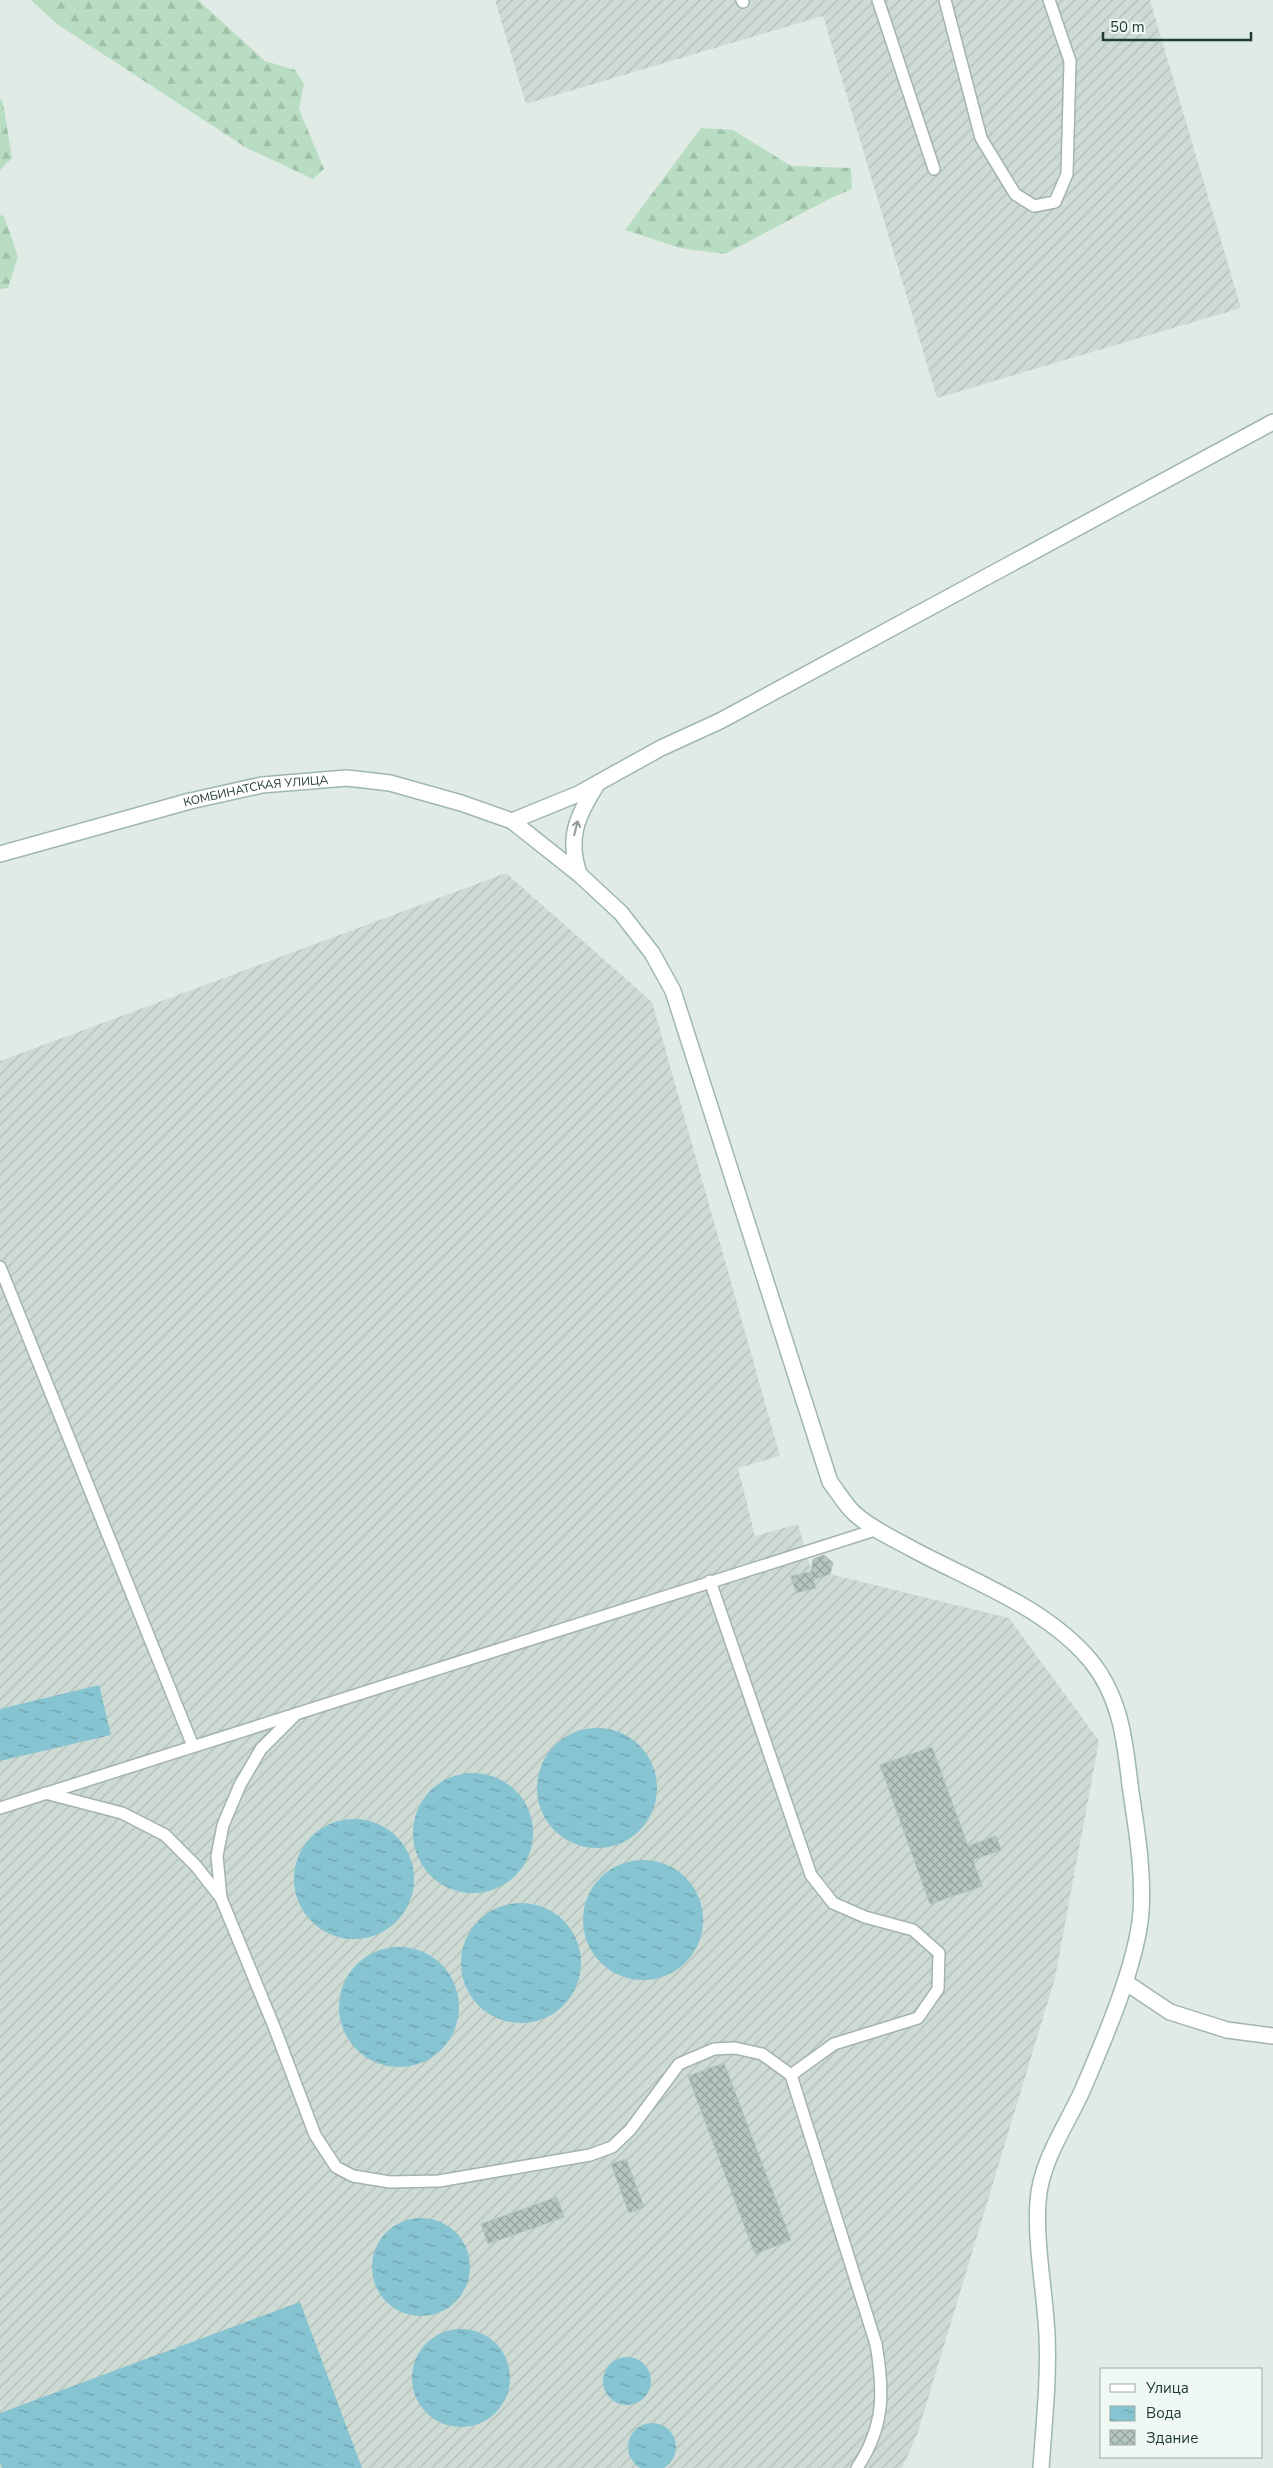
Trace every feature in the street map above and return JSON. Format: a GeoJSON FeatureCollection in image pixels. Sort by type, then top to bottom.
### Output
{"type":"FeatureCollection","features":[{"type":"Feature","properties":{"kind":"street"},"geometry":{"type":"LineString","coordinates":[[512,821],[578,794],[661,748],[720,721],[1273,422]]}},
{"type":"Feature","properties":{"kind":"street","name":"КОМБИНАТСКАЯ УЛИЦА"},"geometry":{"type":"LineString","coordinates":[[0,854],[190,801],[262,785],[347,778],[390,782],[461,803],[512,821],[580,875],[621,913],[652,953],[673,991],[830,1482],[852,1512],[875,1530],[1010,1598],[1071,1640],[1091,1662],[1107,1684],[1117,1707],[1125,1743],[1141,1874],[1141,1915],[1125,1982],[1083,2088],[1048,2159],[1038,2200],[1038,2235],[1047,2335],[1048,2383],[1041,2468]]}},
{"type":"Feature","properties":{"kind":"street"},"geometry":{"type":"LineString","coordinates":[[580,875],[573,856],[576,830],[585,803],[598,783]]}},
{"type":"Feature","properties":{"kind":"street"},"geometry":{"type":"LineString","coordinates":[[1125,1982],[1170,2012],[1227,2030],[1273,2036]]}},
{"type":"Feature","properties":{"kind":"lane"},"geometry":{"type":"LineString","coordinates":[[878,0],[934,170]]}},
{"type":"Feature","properties":{"kind":"lane"},"geometry":{"type":"LineString","coordinates":[[945,0],[981,138],[1015,194],[1034,206],[1055,202],[1067,174],[1070,61],[1049,0]]}},
{"type":"Feature","properties":{"kind":"lane"},"geometry":{"type":"LineString","coordinates":[[0,1267],[193,1746]]}},
{"type":"Feature","properties":{"kind":"lane"},"geometry":{"type":"LineString","coordinates":[[0,1808],[875,1530]]}},
{"type":"Feature","properties":{"kind":"lane"},"geometry":{"type":"LineString","coordinates":[[710,1581],[811,1875],[833,1903],[865,1917],[913,1930],[939,1952],[938,1990],[918,2018],[834,2044],[791,2075]]}},
{"type":"Feature","properties":{"kind":"lane"},"geometry":{"type":"LineString","coordinates":[[221,1898],[217,1856],[223,1825],[240,1785],[261,1750],[298,1712]]}},
{"type":"Feature","properties":{"kind":"lane"},"geometry":{"type":"LineString","coordinates":[[45,1793],[122,1813],[165,1834],[196,1866],[221,1898],[275,2029],[315,2135],[336,2167],[353,2176],[390,2182],[439,2181],[590,2155],[612,2147],[630,2130],[679,2064],[714,2049],[735,2048],[762,2054],[791,2075],[876,2344],[882,2382],[880,2418],[864,2457],[857,2468]]}},
{"type":"Feature","properties":{"kind":"shaded area"},"geometry":{"type":"Polygon","coordinates":[[[495,0],[1150,0],[1241,308],[937,398],[823,16],[526,104],[495,0]]]}},
{"type":"Feature","properties":{"kind":"shaded area"},"geometry":{"type":"Polygon","coordinates":[[[506,873],[652,1002],[780,1456],[738,1468],[755,1536],[798,1524],[811,1570],[819,1578],[830,1574],[1009,1618],[1099,1741],[1055,1978],[917,2435],[902,2468],[0,2468],[0,1061],[506,873]]]}},
{"type":"Feature","properties":{"kind":"green space"},"geometry":{"type":"Polygon","coordinates":[[[31,0],[198,0],[265,61],[295,70],[304,84],[299,109],[324,169],[313,179],[245,147],[57,24],[31,0]]]}},
{"type":"Feature","properties":{"kind":"green space"},"geometry":{"type":"Polygon","coordinates":[[[0,99],[3,103],[12,158],[0,170],[0,99]]]}},
{"type":"Feature","properties":{"kind":"green space"},"geometry":{"type":"Polygon","coordinates":[[[701,128],[733,130],[791,166],[851,168],[852,189],[831,198],[725,254],[680,248],[625,230],[701,128]]]}},
{"type":"Feature","properties":{"kind":"green space"},"geometry":{"type":"Polygon","coordinates":[[[0,215],[4,216],[18,257],[8,288],[0,289],[0,215]]]}},
{"type":"Feature","properties":{"kind":"water"},"geometry":{"type":"Polygon","coordinates":[[[99,1685],[111,1735],[0,1761],[0,1709],[99,1685]]]}},
{"type":"Feature","properties":{"kind":"water"},"geometry":{"type":"Polygon","coordinates":[[[597,1728],[620,1732],[640,1745],[653,1765],[657,1788],[653,1811],[640,1831],[620,1844],[597,1848],[574,1844],[554,1831],[541,1811],[537,1788],[541,1765],[554,1745],[574,1732],[597,1728]]]}},
{"type":"Feature","properties":{"kind":"water"},"geometry":{"type":"Polygon","coordinates":[[[473,1773],[496,1777],[516,1790],[529,1810],[533,1833],[529,1856],[516,1876],[496,1889],[473,1893],[450,1889],[430,1876],[417,1856],[413,1833],[417,1810],[430,1790],[450,1777],[473,1773]]]}},
{"type":"Feature","properties":{"kind":"water"},"geometry":{"type":"Polygon","coordinates":[[[354,1819],[377,1823],[397,1836],[410,1856],[414,1879],[410,1902],[397,1922],[377,1935],[354,1939],[331,1935],[311,1922],[298,1902],[294,1879],[298,1856],[311,1836],[331,1823],[354,1819]]]}},
{"type":"Feature","properties":{"kind":"water"},"geometry":{"type":"Polygon","coordinates":[[[643,1860],[666,1864],[686,1877],[699,1897],[703,1920],[699,1943],[686,1963],[666,1976],[643,1980],[620,1976],[600,1963],[587,1943],[583,1920],[587,1897],[600,1877],[620,1864],[643,1860]]]}},
{"type":"Feature","properties":{"kind":"water"},"geometry":{"type":"Polygon","coordinates":[[[521,1903],[544,1907],[564,1920],[577,1940],[581,1963],[577,1986],[564,2006],[544,2019],[521,2023],[498,2019],[478,2006],[465,1986],[461,1963],[465,1940],[478,1920],[498,1907],[521,1903]]]}},
{"type":"Feature","properties":{"kind":"water"},"geometry":{"type":"Polygon","coordinates":[[[399,1947],[422,1951],[442,1964],[455,1984],[459,2007],[455,2030],[442,2050],[422,2063],[399,2067],[376,2063],[356,2050],[343,2030],[339,2007],[343,1984],[356,1964],[376,1951],[399,1947]]]}},
{"type":"Feature","properties":{"kind":"water"},"geometry":{"type":"Polygon","coordinates":[[[421,2218],[440,2222],[456,2232],[466,2248],[470,2267],[466,2286],[456,2302],[440,2312],[421,2316],[402,2312],[386,2302],[376,2286],[372,2267],[376,2248],[386,2232],[402,2222],[421,2218]]]}},
{"type":"Feature","properties":{"kind":"water"},"geometry":{"type":"Polygon","coordinates":[[[300,2302],[362,2468],[2,2468],[0,2463],[0,2413],[300,2302]]]}},
{"type":"Feature","properties":{"kind":"water"},"geometry":{"type":"Polygon","coordinates":[[[461,2329],[480,2333],[496,2343],[506,2359],[510,2378],[506,2397],[496,2413],[480,2423],[461,2427],[442,2423],[426,2413],[416,2397],[412,2378],[416,2359],[426,2343],[442,2333],[461,2329]]]}},
{"type":"Feature","properties":{"kind":"water"},"geometry":{"type":"Polygon","coordinates":[[[622,2357],[632,2357],[641,2361],[647,2367],[650,2372],[650,2390],[641,2401],[632,2405],[622,2405],[613,2401],[607,2395],[603,2386],[603,2376],[607,2367],[613,2361],[622,2357]]]}},
{"type":"Feature","properties":{"kind":"water"},"geometry":{"type":"Polygon","coordinates":[[[647,2423],[657,2423],[665,2427],[672,2434],[676,2442],[676,2452],[672,2460],[661,2469],[643,2469],[639,2467],[632,2460],[628,2452],[628,2442],[632,2434],[639,2427],[647,2423]]]}},
{"type":"Feature","properties":{"kind":"building"},"geometry":{"type":"Polygon","coordinates":[[[824,1555],[833,1563],[830,1574],[813,1580],[816,1588],[796,1593],[791,1576],[811,1572],[813,1559],[824,1555]]]}},
{"type":"Feature","properties":{"kind":"building"},"geometry":{"type":"Polygon","coordinates":[[[932,1747],[968,1846],[996,1836],[1001,1850],[973,1860],[982,1886],[930,1904],[880,1765],[932,1747]]]}},
{"type":"Feature","properties":{"kind":"building"},"geometry":{"type":"Polygon","coordinates":[[[724,2063],[791,2240],[755,2254],[688,2076],[724,2063]]]}},
{"type":"Feature","properties":{"kind":"building"},"geometry":{"type":"Polygon","coordinates":[[[626,2159],[644,2207],[629,2213],[611,2164],[626,2159]]]}},
{"type":"Feature","properties":{"kind":"building"},"geometry":{"type":"Polygon","coordinates":[[[557,2197],[564,2217],[488,2244],[481,2224],[557,2197]]]}}]}
